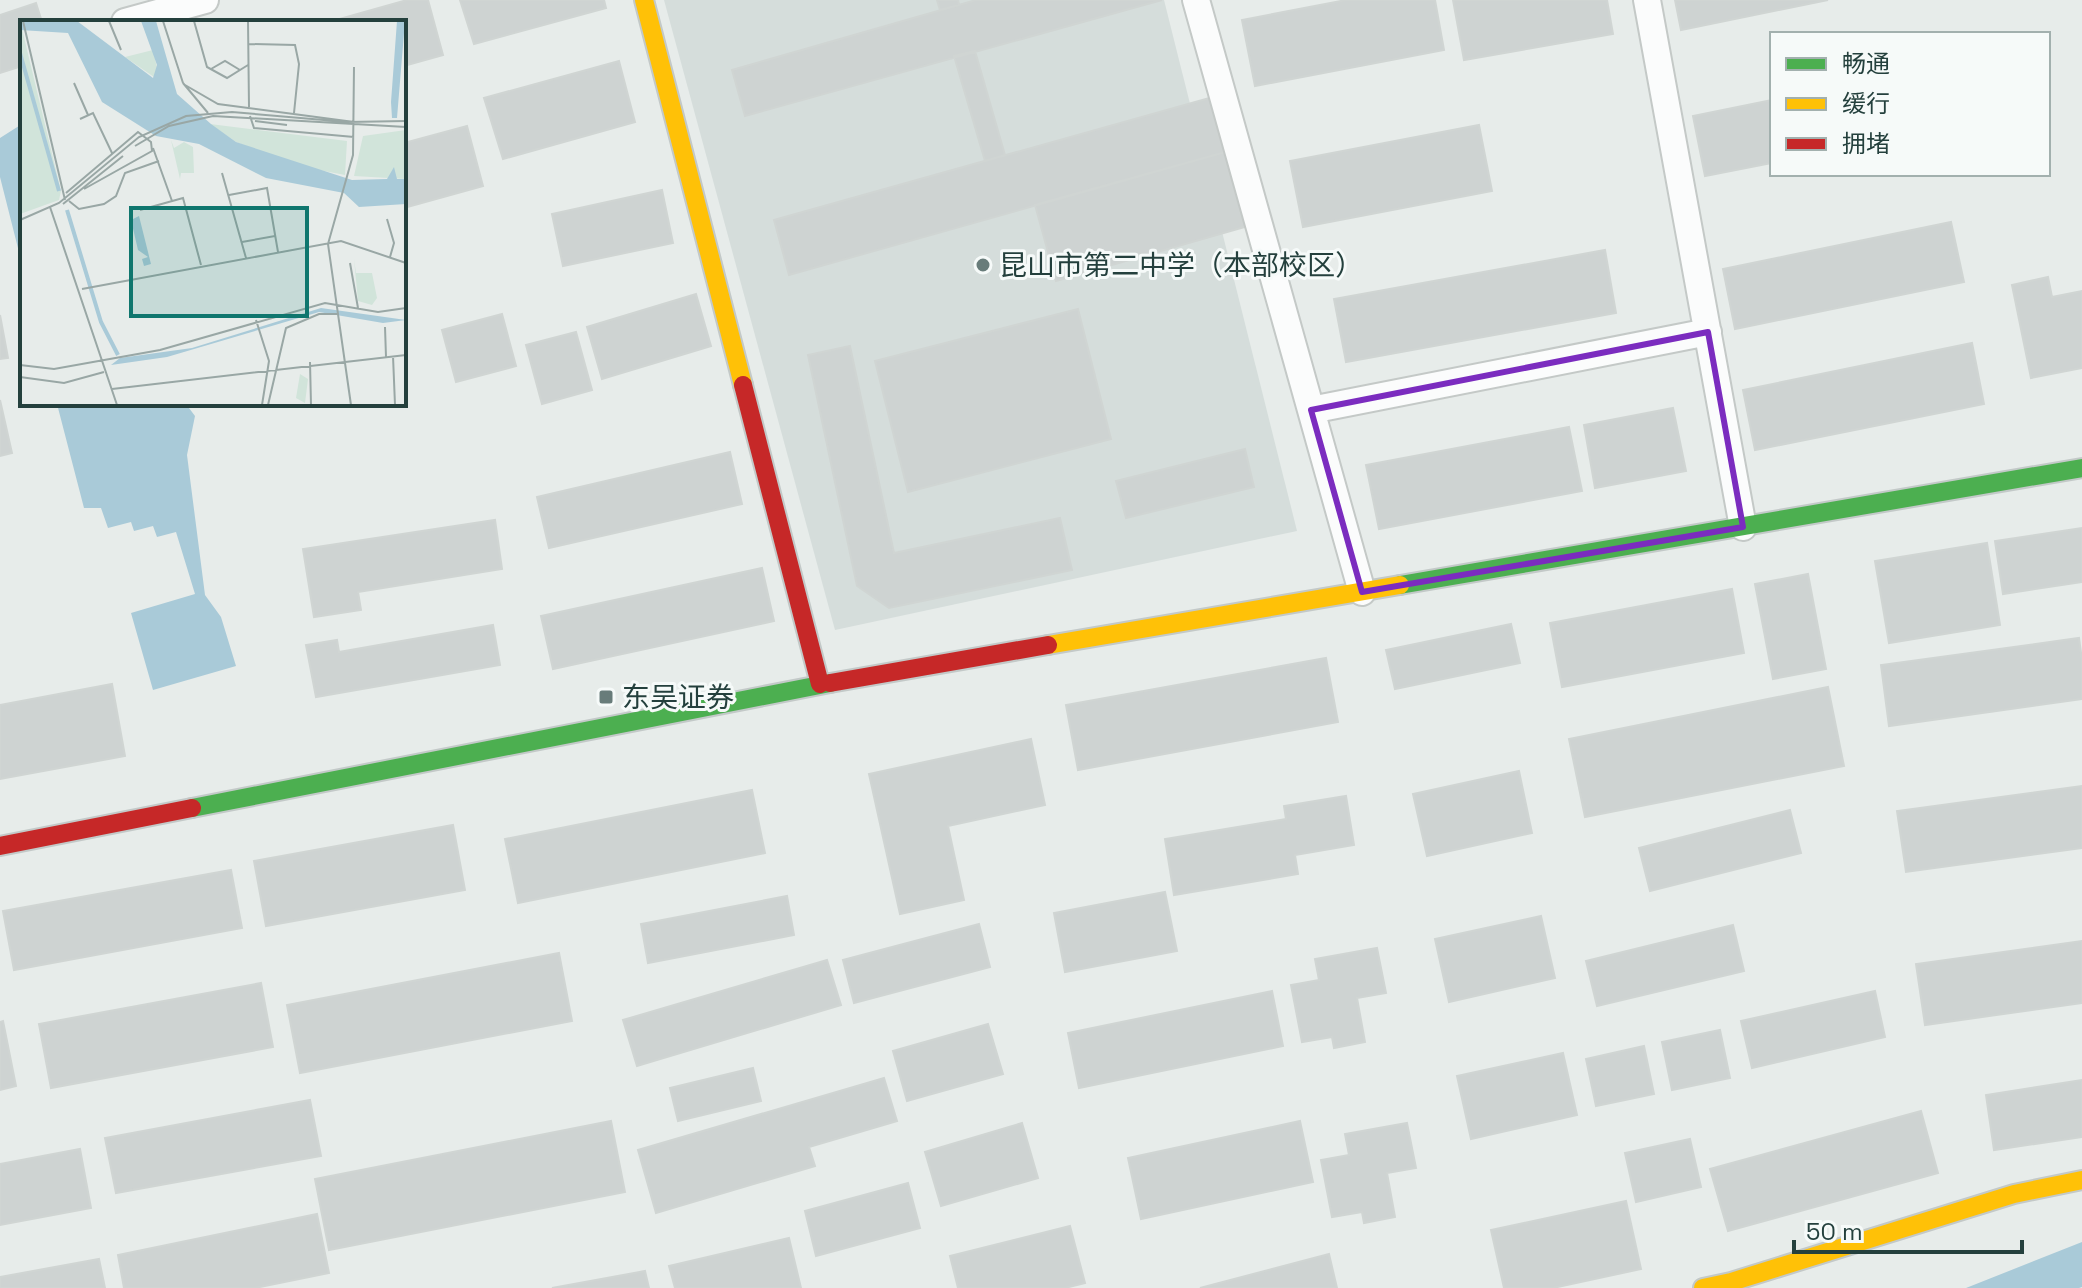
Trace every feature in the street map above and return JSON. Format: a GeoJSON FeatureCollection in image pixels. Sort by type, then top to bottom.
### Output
{"type":"FeatureCollection","features":[{"type":"Feature","properties":{"kind":"street"},"geometry":{"type":"LineString","coordinates":[[132,20],[205,0]]}},
{"type":"Feature","properties":{"kind":"street"},"geometry":{"type":"LineString","coordinates":[[644,0],[820,684]]}},
{"type":"Feature","properties":{"kind":"street"},"geometry":{"type":"LineString","coordinates":[[1196,0],[1362,592]]}},
{"type":"Feature","properties":{"kind":"street"},"geometry":{"type":"LineString","coordinates":[[1647,0],[1743,527]]}},
{"type":"Feature","properties":{"kind":"street"},"geometry":{"type":"LineString","coordinates":[[1311,410],[1708,332]]}},
{"type":"Feature","properties":{"kind":"street"},"geometry":{"type":"LineString","coordinates":[[0,846],[820,684],[2082,468]]}},
{"type":"Feature","properties":{"kind":"street"},"geometry":{"type":"LineString","coordinates":[[1703,1288],[2014,1194],[2082,1180]]}},
{"type":"Feature","properties":{"kind":"highlighted area"},"geometry":{"type":"Polygon","coordinates":[[[1708,332],[1743,527],[1362,592],[1311,410],[1708,332]]]}},
{"type":"Feature","properties":{"kind":"shaded area","name":"昆山市第二中学（本部校区）"},"geometry":{"type":"Polygon","coordinates":[[[664,0],[1164,0],[1297,531],[835,630],[664,0]]]}},
{"type":"Feature","properties":{"kind":"water"},"geometry":{"type":"Polygon","coordinates":[[[20,125],[20,256],[0,177],[0,138],[20,125]]]}},
{"type":"Feature","properties":{"kind":"water"},"geometry":{"type":"Polygon","coordinates":[[[58,406],[188,406],[195,416],[187,455],[205,595],[221,617],[236,666],[153,690],[131,613],[195,594],[176,532],[157,537],[153,526],[134,531],[131,522],[108,528],[101,508],[84,508],[58,406]]]}},
{"type":"Feature","properties":{"kind":"water"},"geometry":{"type":"Polygon","coordinates":[[[2082,1242],[2082,1287],[1966,1288],[2082,1242]]]}},
{"type":"Feature","properties":{"kind":"building"},"geometry":{"type":"Polygon","coordinates":[[[407,0],[428,0],[443,55],[406,65],[406,20],[336,20],[407,0]]]}},
{"type":"Feature","properties":{"kind":"building"},"geometry":{"type":"Polygon","coordinates":[[[460,0],[604,0],[606,8],[474,44],[460,0]]]}},
{"type":"Feature","properties":{"kind":"building"},"geometry":{"type":"Polygon","coordinates":[[[937,0],[958,0],[959,5],[940,10],[937,0]]]}},
{"type":"Feature","properties":{"kind":"building"},"geometry":{"type":"Polygon","coordinates":[[[976,0],[1162,0],[745,116],[732,70],[976,0]]]}},
{"type":"Feature","properties":{"kind":"building"},"geometry":{"type":"Polygon","coordinates":[[[1346,0],[1435,0],[1444,50],[1255,86],[1242,20],[1346,0]]]}},
{"type":"Feature","properties":{"kind":"building"},"geometry":{"type":"Polygon","coordinates":[[[1453,0],[1607,0],[1613,34],[1464,60],[1453,0]]]}},
{"type":"Feature","properties":{"kind":"building"},"geometry":{"type":"Polygon","coordinates":[[[1675,0],[1828,0],[1681,30],[1675,0]]]}},
{"type":"Feature","properties":{"kind":"building"},"geometry":{"type":"Polygon","coordinates":[[[36,3],[41,20],[20,20],[20,67],[0,73],[0,15],[36,3]]]}},
{"type":"Feature","properties":{"kind":"building"},"geometry":{"type":"Polygon","coordinates":[[[975,51],[1005,155],[985,161],[954,56],[975,51]]]}},
{"type":"Feature","properties":{"kind":"building"},"geometry":{"type":"Polygon","coordinates":[[[619,61],[635,122],[503,159],[484,98],[619,61]]]}},
{"type":"Feature","properties":{"kind":"building"},"geometry":{"type":"Polygon","coordinates":[[[1213,97],[1229,151],[789,275],[774,220],[1213,97]]]}},
{"type":"Feature","properties":{"kind":"building"},"geometry":{"type":"Polygon","coordinates":[[[1770,100],[1770,163],[1705,176],[1693,116],[1770,100]]]}},
{"type":"Feature","properties":{"kind":"building"},"geometry":{"type":"Polygon","coordinates":[[[1479,125],[1492,191],[1303,227],[1290,161],[1479,125]]]}},
{"type":"Feature","properties":{"kind":"building"},"geometry":{"type":"Polygon","coordinates":[[[467,126],[483,186],[406,207],[406,142],[467,126]]]}},
{"type":"Feature","properties":{"kind":"building"},"geometry":{"type":"Polygon","coordinates":[[[1229,151],[1248,226],[1056,281],[1035,205],[1229,151]]]}},
{"type":"Feature","properties":{"kind":"building"},"geometry":{"type":"Polygon","coordinates":[[[662,190],[673,243],[563,266],[552,214],[662,190]]]}},
{"type":"Feature","properties":{"kind":"building"},"geometry":{"type":"Polygon","coordinates":[[[1951,222],[1964,282],[1735,329],[1723,269],[1951,222]]]}},
{"type":"Feature","properties":{"kind":"building"},"geometry":{"type":"Polygon","coordinates":[[[1605,250],[1616,313],[1346,362],[1334,299],[1605,250]]]}},
{"type":"Feature","properties":{"kind":"building"},"geometry":{"type":"Polygon","coordinates":[[[2048,277],[2052,297],[2082,291],[2082,368],[2031,378],[2012,285],[2048,277]]]}},
{"type":"Feature","properties":{"kind":"building"},"geometry":{"type":"Polygon","coordinates":[[[696,294],[711,346],[602,379],[587,327],[696,294]]]}},
{"type":"Feature","properties":{"kind":"building"},"geometry":{"type":"Polygon","coordinates":[[[1078,309],[1111,439],[908,492],[875,361],[1078,309]]]}},
{"type":"Feature","properties":{"kind":"building"},"geometry":{"type":"Polygon","coordinates":[[[502,314],[516,366],[456,382],[442,330],[502,314]]]}},
{"type":"Feature","properties":{"kind":"building"},"geometry":{"type":"Polygon","coordinates":[[[0,315],[8,358],[0,359],[0,315]]]}},
{"type":"Feature","properties":{"kind":"building"},"geometry":{"type":"Polygon","coordinates":[[[576,332],[592,390],[542,404],[526,345],[576,332]]]}},
{"type":"Feature","properties":{"kind":"building"},"geometry":{"type":"Polygon","coordinates":[[[1972,343],[1984,404],[1755,450],[1743,390],[1972,343]]]}},
{"type":"Feature","properties":{"kind":"building"},"geometry":{"type":"Polygon","coordinates":[[[850,346],[894,553],[1060,518],[1072,570],[889,608],[857,586],[808,355],[850,346]]]}},
{"type":"Feature","properties":{"kind":"building"},"geometry":{"type":"Polygon","coordinates":[[[0,400],[12,453],[0,456],[0,400]]]}},
{"type":"Feature","properties":{"kind":"building"},"geometry":{"type":"Polygon","coordinates":[[[1673,408],[1686,471],[1595,488],[1584,425],[1673,408]]]}},
{"type":"Feature","properties":{"kind":"building"},"geometry":{"type":"Polygon","coordinates":[[[1569,427],[1582,491],[1379,529],[1366,465],[1569,427]]]}},
{"type":"Feature","properties":{"kind":"building"},"geometry":{"type":"Polygon","coordinates":[[[1245,449],[1254,487],[1126,518],[1116,481],[1245,449]]]}},
{"type":"Feature","properties":{"kind":"building"},"geometry":{"type":"Polygon","coordinates":[[[730,452],[742,504],[549,548],[537,497],[730,452]]]}},
{"type":"Feature","properties":{"kind":"building"},"geometry":{"type":"Polygon","coordinates":[[[495,520],[502,569],[358,592],[361,610],[314,617],[303,549],[495,520]]]}},
{"type":"Feature","properties":{"kind":"building"},"geometry":{"type":"Polygon","coordinates":[[[2082,528],[2082,582],[2003,594],[1995,541],[2082,528]]]}},
{"type":"Feature","properties":{"kind":"building"},"geometry":{"type":"Polygon","coordinates":[[[1987,543],[2000,625],[1889,643],[1875,561],[1987,543]]]}},
{"type":"Feature","properties":{"kind":"building"},"geometry":{"type":"Polygon","coordinates":[[[762,568],[774,621],[553,669],[541,616],[762,568]]]}},
{"type":"Feature","properties":{"kind":"building"},"geometry":{"type":"Polygon","coordinates":[[[1808,574],[1826,669],[1773,679],[1755,584],[1808,574]]]}},
{"type":"Feature","properties":{"kind":"building"},"geometry":{"type":"Polygon","coordinates":[[[1732,589],[1744,653],[1562,687],[1550,623],[1732,589]]]}},
{"type":"Feature","properties":{"kind":"building"},"geometry":{"type":"Polygon","coordinates":[[[1511,624],[1520,663],[1395,689],[1386,650],[1511,624]]]}},
{"type":"Feature","properties":{"kind":"building"},"geometry":{"type":"Polygon","coordinates":[[[493,625],[500,665],[316,697],[306,645],[337,640],[339,652],[493,625]]]}},
{"type":"Feature","properties":{"kind":"building"},"geometry":{"type":"Polygon","coordinates":[[[2079,638],[2082,699],[1889,726],[1881,665],[2079,638]]]}},
{"type":"Feature","properties":{"kind":"building"},"geometry":{"type":"Polygon","coordinates":[[[1326,658],[1338,722],[1078,770],[1066,705],[1326,658]]]}},
{"type":"Feature","properties":{"kind":"building"},"geometry":{"type":"Polygon","coordinates":[[[112,684],[125,756],[0,779],[0,705],[112,684]]]}},
{"type":"Feature","properties":{"kind":"building"},"geometry":{"type":"Polygon","coordinates":[[[1828,687],[1844,766],[1585,817],[1569,739],[1828,687]]]}},
{"type":"Feature","properties":{"kind":"building"},"geometry":{"type":"Polygon","coordinates":[[[1031,739],[1045,805],[948,826],[964,900],[900,914],[869,774],[1031,739]]]}},
{"type":"Feature","properties":{"kind":"building"},"geometry":{"type":"Polygon","coordinates":[[[1519,771],[1532,833],[1427,856],[1413,794],[1519,771]]]}},
{"type":"Feature","properties":{"kind":"building"},"geometry":{"type":"Polygon","coordinates":[[[2082,786],[2082,848],[1906,872],[1897,811],[2082,786]]]}},
{"type":"Feature","properties":{"kind":"building"},"geometry":{"type":"Polygon","coordinates":[[[752,790],[765,853],[518,903],[505,839],[752,790]]]}},
{"type":"Feature","properties":{"kind":"building"},"geometry":{"type":"Polygon","coordinates":[[[1346,796],[1354,845],[1295,855],[1298,874],[1174,895],[1165,839],[1286,819],[1284,806],[1346,796]]]}},
{"type":"Feature","properties":{"kind":"building"},"geometry":{"type":"Polygon","coordinates":[[[1790,810],[1801,853],[1650,891],[1639,848],[1790,810]]]}},
{"type":"Feature","properties":{"kind":"building"},"geometry":{"type":"Polygon","coordinates":[[[453,825],[465,890],[266,926],[254,861],[453,825]]]}},
{"type":"Feature","properties":{"kind":"building"},"geometry":{"type":"Polygon","coordinates":[[[231,870],[242,928],[14,970],[3,911],[231,870]]]}},
{"type":"Feature","properties":{"kind":"building"},"geometry":{"type":"Polygon","coordinates":[[[1165,892],[1177,951],[1065,972],[1054,913],[1165,892]]]}},
{"type":"Feature","properties":{"kind":"building"},"geometry":{"type":"Polygon","coordinates":[[[787,896],[794,935],[648,963],[641,924],[787,896]]]}},
{"type":"Feature","properties":{"kind":"building"},"geometry":{"type":"Polygon","coordinates":[[[1541,916],[1555,978],[1449,1002],[1435,939],[1541,916]]]}},
{"type":"Feature","properties":{"kind":"building"},"geometry":{"type":"Polygon","coordinates":[[[979,924],[990,967],[854,1003],[843,960],[979,924]]]}},
{"type":"Feature","properties":{"kind":"building"},"geometry":{"type":"Polygon","coordinates":[[[1733,925],[1744,971],[1597,1006],[1586,961],[1733,925]]]}},
{"type":"Feature","properties":{"kind":"building"},"geometry":{"type":"Polygon","coordinates":[[[2082,941],[2082,1003],[1925,1025],[1916,964],[2082,941]]]}},
{"type":"Feature","properties":{"kind":"building"},"geometry":{"type":"Polygon","coordinates":[[[1377,948],[1386,993],[1357,998],[1365,1042],[1334,1048],[1332,1037],[1302,1042],[1291,985],[1319,980],[1315,959],[1377,948]]]}},
{"type":"Feature","properties":{"kind":"building"},"geometry":{"type":"Polygon","coordinates":[[[559,953],[572,1021],[300,1073],[287,1005],[559,953]]]}},
{"type":"Feature","properties":{"kind":"building"},"geometry":{"type":"Polygon","coordinates":[[[827,960],[841,1005],[637,1066],[623,1020],[827,960]]]}},
{"type":"Feature","properties":{"kind":"building"},"geometry":{"type":"Polygon","coordinates":[[[261,983],[273,1047],[51,1088],[39,1024],[261,983]]]}},
{"type":"Feature","properties":{"kind":"building"},"geometry":{"type":"Polygon","coordinates":[[[1272,991],[1283,1046],[1079,1088],[1068,1033],[1272,991]]]}},
{"type":"Feature","properties":{"kind":"building"},"geometry":{"type":"Polygon","coordinates":[[[1875,991],[1885,1037],[1752,1068],[1741,1021],[1875,991]]]}},
{"type":"Feature","properties":{"kind":"building"},"geometry":{"type":"Polygon","coordinates":[[[3,1021],[16,1086],[0,1090],[0,1022],[3,1021]]]}},
{"type":"Feature","properties":{"kind":"building"},"geometry":{"type":"Polygon","coordinates":[[[988,1024],[1003,1074],[907,1101],[893,1051],[988,1024]]]}},
{"type":"Feature","properties":{"kind":"building"},"geometry":{"type":"Polygon","coordinates":[[[1720,1030],[1730,1078],[1672,1090],[1662,1042],[1720,1030]]]}},
{"type":"Feature","properties":{"kind":"building"},"geometry":{"type":"Polygon","coordinates":[[[1644,1046],[1654,1094],[1596,1106],[1586,1059],[1644,1046]]]}},
{"type":"Feature","properties":{"kind":"building"},"geometry":{"type":"Polygon","coordinates":[[[1563,1053],[1577,1115],[1471,1139],[1457,1076],[1563,1053]]]}},
{"type":"Feature","properties":{"kind":"building"},"geometry":{"type":"Polygon","coordinates":[[[753,1068],[761,1101],[678,1121],[670,1088],[753,1068]]]}},
{"type":"Feature","properties":{"kind":"building"},"geometry":{"type":"Polygon","coordinates":[[[884,1078],[897,1121],[809,1147],[815,1166],[656,1213],[638,1150],[884,1078]]]}},
{"type":"Feature","properties":{"kind":"building"},"geometry":{"type":"Polygon","coordinates":[[[2082,1080],[2082,1137],[1994,1150],[1986,1095],[2082,1080]]]}},
{"type":"Feature","properties":{"kind":"building"},"geometry":{"type":"Polygon","coordinates":[[[310,1100],[321,1156],[116,1193],[105,1138],[310,1100]]]}},
{"type":"Feature","properties":{"kind":"building"},"geometry":{"type":"Polygon","coordinates":[[[1921,1111],[1938,1173],[1728,1231],[1710,1169],[1921,1111]]]}},
{"type":"Feature","properties":{"kind":"building"},"geometry":{"type":"Polygon","coordinates":[[[611,1121],[625,1192],[329,1250],[315,1179],[611,1121]]]}},
{"type":"Feature","properties":{"kind":"building"},"geometry":{"type":"Polygon","coordinates":[[[1300,1121],[1313,1182],[1141,1219],[1128,1158],[1300,1121]]]}},
{"type":"Feature","properties":{"kind":"building"},"geometry":{"type":"Polygon","coordinates":[[[1022,1123],[1038,1178],[941,1206],[925,1152],[1022,1123]]]}},
{"type":"Feature","properties":{"kind":"building"},"geometry":{"type":"Polygon","coordinates":[[[1407,1123],[1416,1168],[1387,1173],[1395,1217],[1364,1223],[1362,1212],[1332,1217],[1321,1160],[1349,1155],[1345,1134],[1407,1123]]]}},
{"type":"Feature","properties":{"kind":"building"},"geometry":{"type":"Polygon","coordinates":[[[1690,1139],[1701,1187],[1636,1202],[1625,1153],[1690,1139]]]}},
{"type":"Feature","properties":{"kind":"building"},"geometry":{"type":"Polygon","coordinates":[[[80,1149],[91,1208],[0,1225],[0,1164],[80,1149]]]}},
{"type":"Feature","properties":{"kind":"building"},"geometry":{"type":"Polygon","coordinates":[[[908,1183],[920,1228],[816,1256],[805,1211],[908,1183]]]}},
{"type":"Feature","properties":{"kind":"building"},"geometry":{"type":"Polygon","coordinates":[[[1626,1201],[1641,1269],[1553,1288],[1504,1288],[1491,1230],[1626,1201]]]}},
{"type":"Feature","properties":{"kind":"building"},"geometry":{"type":"Polygon","coordinates":[[[317,1214],[329,1273],[255,1288],[124,1288],[118,1255],[317,1214]]]}},
{"type":"Feature","properties":{"kind":"building"},"geometry":{"type":"Polygon","coordinates":[[[1070,1226],[1085,1283],[1065,1288],[958,1288],[950,1256],[1070,1226]]]}},
{"type":"Feature","properties":{"kind":"building"},"geometry":{"type":"Polygon","coordinates":[[[789,1238],[801,1288],[675,1288],[669,1266],[789,1238]]]}},
{"type":"Feature","properties":{"kind":"building"},"geometry":{"type":"Polygon","coordinates":[[[1329,1254],[1337,1288],[1200,1288],[1329,1254]]]}},
{"type":"Feature","properties":{"kind":"building"},"geometry":{"type":"Polygon","coordinates":[[[99,1259],[105,1288],[0,1288],[0,1277],[99,1259]]]}},
{"type":"Feature","properties":{"kind":"building"},"geometry":{"type":"Polygon","coordinates":[[[645,1271],[649,1288],[552,1288],[645,1271]]]}},
{"type":"Feature","properties":{"kind":"traffic: fast"},"geometry":{"type":"LineString","coordinates":[[1400,585],[2082,468]]}},
{"type":"Feature","properties":{"kind":"traffic: fast"},"geometry":{"type":"LineString","coordinates":[[192,808],[830,683]]}},
{"type":"Feature","properties":{"kind":"traffic: slow"},"geometry":{"type":"LineString","coordinates":[[644,0],[743,385]]}},
{"type":"Feature","properties":{"kind":"traffic: slow"},"geometry":{"type":"LineString","coordinates":[[1048,645],[1400,585]]}},
{"type":"Feature","properties":{"kind":"traffic: slow"},"geometry":{"type":"LineString","coordinates":[[1703,1288],[2014,1194],[2082,1180]]}},
{"type":"Feature","properties":{"kind":"traffic: jam"},"geometry":{"type":"LineString","coordinates":[[743,385],[820,684]]}},
{"type":"Feature","properties":{"kind":"traffic: jam"},"geometry":{"type":"LineString","coordinates":[[830,683],[1048,645]]}},
{"type":"Feature","properties":{"kind":"traffic: jam"},"geometry":{"type":"LineString","coordinates":[[0,846],[192,808]]}},
{"type":"Feature","properties":{"kind":"place","name":"昆山市第二中学（本部校区）"},"geometry":{"type":"Point","coordinates":[983,265]}},
{"type":"Feature","properties":{"kind":"place","name":"东吴证券"},"geometry":{"type":"Point","coordinates":[606,697]}}]}
